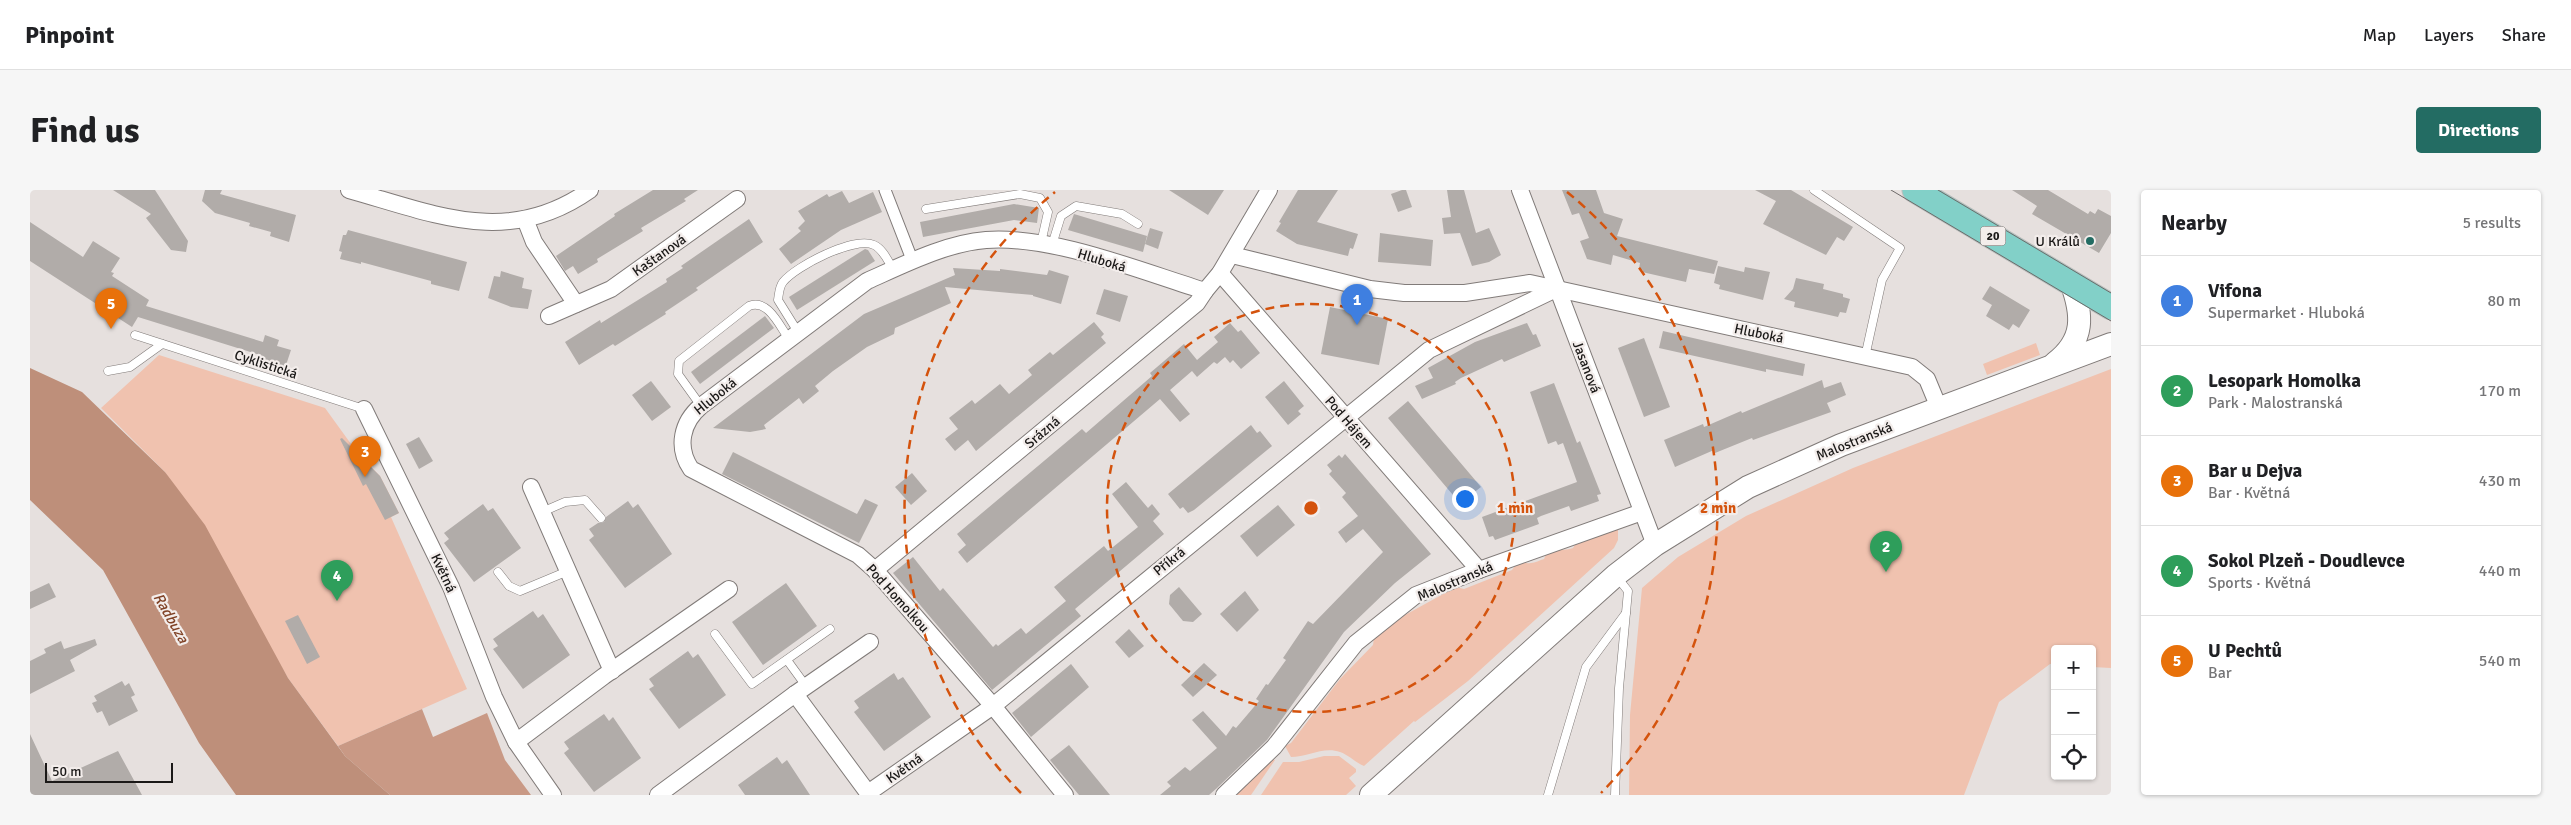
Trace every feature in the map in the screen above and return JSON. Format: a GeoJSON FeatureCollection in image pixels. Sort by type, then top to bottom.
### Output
{"type":"FeatureCollection","features":[{"type":"Feature","properties":{"kind":"main road","name":"20"},"geometry":{"type":"LineString","coordinates":[[1915,190],[2111,307]]}},
{"type":"Feature","properties":{"kind":"main road"},"geometry":{"type":"LineString","coordinates":[[2039,372],[2062,357],[2078,335],[2080,309],[2071,282]]}},
{"type":"Feature","properties":{"kind":"main road","name":"Malostranská"},"geometry":{"type":"LineString","coordinates":[[1371,795],[1616,575],[1655,545],[1748,487],[1841,445],[2111,344]]}},
{"type":"Feature","properties":{"kind":"street"},"geometry":{"type":"LineString","coordinates":[[349,190],[454,220],[478,223],[525,219],[561,208],[590,190]]}},
{"type":"Feature","properties":{"kind":"street"},"geometry":{"type":"LineString","coordinates":[[885,190],[914,262]]}},
{"type":"Feature","properties":{"kind":"street"},"geometry":{"type":"LineString","coordinates":[[1205,291],[1232,255],[1269,190]]}},
{"type":"Feature","properties":{"kind":"street","name":"Jasanová"},"geometry":{"type":"LineString","coordinates":[[1520,190],[1556,289],[1655,545]]}},
{"type":"Feature","properties":{"kind":"street","name":"Kaštanová"},"geometry":{"type":"LineString","coordinates":[[549,316],[612,289],[737,199]]}},
{"type":"Feature","properties":{"kind":"street"},"geometry":{"type":"LineString","coordinates":[[525,219],[534,242],[576,304]]}},
{"type":"Feature","properties":{"kind":"street","name":"Hluboká"},"geometry":{"type":"LineString","coordinates":[[683,430],[688,418],[701,406],[867,281],[893,269],[956,246],[985,240],[1047,244],[1205,291]]}},
{"type":"Feature","properties":{"kind":"street","name":"Hluboká"},"geometry":{"type":"LineString","coordinates":[[1232,255],[1370,288],[1404,293],[1465,293],[1530,283],[1912,368],[1927,379],[1939,408]]}},
{"type":"Feature","properties":{"kind":"street","name":"Pod Hájem"},"geometry":{"type":"LineString","coordinates":[[1220,273],[1479,570]]}},
{"type":"Feature","properties":{"kind":"street"},"geometry":{"type":"LineString","coordinates":[[1345,417],[1429,350],[1556,289]]}},
{"type":"Feature","properties":{"kind":"street","name":"Srázná"},"geometry":{"type":"LineString","coordinates":[[875,570],[1197,304],[1205,291]]}},
{"type":"Feature","properties":{"kind":"street","name":"Květná"},"geometry":{"type":"LineString","coordinates":[[364,409],[451,587],[494,697],[516,742],[553,795]]}},
{"type":"Feature","properties":{"kind":"street","name":"Příkrá"},"geometry":{"type":"LineString","coordinates":[[993,706],[1345,417]]}},
{"type":"Feature","properties":{"kind":"street","name":"Pod Homolkou"},"geometry":{"type":"LineString","coordinates":[[683,430],[685,456],[691,469],[858,555],[875,570],[993,706],[1065,795]]}},
{"type":"Feature","properties":{"kind":"street"},"geometry":{"type":"LineString","coordinates":[[531,487],[612,670]]}},
{"type":"Feature","properties":{"kind":"street","name":"Malostranská"},"geometry":{"type":"LineString","coordinates":[[1224,795],[1274,747],[1356,644],[1416,595],[1479,570],[1642,512]]}},
{"type":"Feature","properties":{"kind":"street"},"geometry":{"type":"LineString","coordinates":[[516,742],[612,670],[729,589]]}},
{"type":"Feature","properties":{"kind":"street"},"geometry":{"type":"LineString","coordinates":[[658,795],[800,690],[870,642]]}},
{"type":"Feature","properties":{"kind":"street","name":"Květná"},"geometry":{"type":"LineString","coordinates":[[800,690],[868,793],[993,706]]}},
{"type":"Feature","properties":{"kind":"lane"},"geometry":{"type":"LineString","coordinates":[[1814,190],[1900,248],[1882,280],[1865,357]]}},
{"type":"Feature","properties":{"kind":"lane"},"geometry":{"type":"LineString","coordinates":[[926,210],[1020,194],[1040,198],[1048,212],[1047,244]]}},
{"type":"Feature","properties":{"kind":"lane"},"geometry":{"type":"LineString","coordinates":[[1047,244],[1061,216],[1076,206],[1122,214],[1138,224]]}},
{"type":"Feature","properties":{"kind":"lane"},"geometry":{"type":"LineString","coordinates":[[794,336],[778,300],[782,283],[792,274],[841,246],[864,243],[874,245],[882,251],[893,269]]}},
{"type":"Feature","properties":{"kind":"lane"},"geometry":{"type":"LineString","coordinates":[[701,406],[678,374],[679,361],[749,306],[758,304],[766,307],[794,336]]}},
{"type":"Feature","properties":{"kind":"lane","name":"Cyklistická"},"geometry":{"type":"LineString","coordinates":[[135,336],[364,409]]}},
{"type":"Feature","properties":{"kind":"lane"},"geometry":{"type":"LineString","coordinates":[[108,371],[130,367],[162,344]]}},
{"type":"Feature","properties":{"kind":"lane"},"geometry":{"type":"LineString","coordinates":[[542,512],[565,502],[586,500],[601,518]]}},
{"type":"Feature","properties":{"kind":"lane"},"geometry":{"type":"LineString","coordinates":[[498,572],[509,586],[520,591],[568,571]]}},
{"type":"Feature","properties":{"kind":"lane"},"geometry":{"type":"LineString","coordinates":[[1615,795],[1618,688],[1628,612],[1628,591],[1616,575]]}},
{"type":"Feature","properties":{"kind":"lane"},"geometry":{"type":"LineString","coordinates":[[1548,795],[1586,667],[1628,612]]}},
{"type":"Feature","properties":{"kind":"lane"},"geometry":{"type":"LineString","coordinates":[[715,634],[752,684],[830,629]]}},
{"type":"Feature","properties":{"kind":"lane"},"geometry":{"type":"LineString","coordinates":[[787,660],[800,690]]}},
{"type":"Feature","properties":{"kind":"shaded area"},"geometry":{"type":"Polygon","coordinates":[[[2036,343],[2040,355],[1987,375],[1983,364],[2036,343]]]}},
{"type":"Feature","properties":{"kind":"shaded area"},"geometry":{"type":"Polygon","coordinates":[[[159,355],[325,408],[359,455],[380,476],[399,513],[391,517],[467,689],[338,746],[288,678],[165,472],[101,408],[159,355]]]}},
{"type":"Feature","properties":{"kind":"shaded area"},"geometry":{"type":"Polygon","coordinates":[[[2111,369],[2111,668],[2096,667],[2096,645],[2051,645],[2051,664],[1999,702],[1964,795],[1629,795],[1630,715],[1642,588],[1678,557],[1746,516],[1853,468],[2111,369]]]}},
{"type":"Feature","properties":{"kind":"shaded area"},"geometry":{"type":"Polygon","coordinates":[[[1614,529],[1618,530],[1618,540],[1614,548],[1468,681],[1414,721],[1364,766],[1343,753],[1334,750],[1291,757],[1285,746],[1291,743],[1340,679],[1373,645],[1374,638],[1405,615],[1456,587],[1464,589],[1512,570],[1520,563],[1533,563],[1544,559],[1547,552],[1573,548],[1577,541],[1614,529]]]}},
{"type":"Feature","properties":{"kind":"shaded area"},"geometry":{"type":"Polygon","coordinates":[[[422,709],[433,737],[487,713],[505,760],[531,795],[390,795],[345,756],[338,746],[422,709]]]}},
{"type":"Feature","properties":{"kind":"shaded area"},"geometry":{"type":"Polygon","coordinates":[[[1324,756],[1339,756],[1356,769],[1356,772],[1349,778],[1356,786],[1346,795],[1261,795],[1283,762],[1299,762],[1324,756]]]}},
{"type":"Feature","properties":{"kind":"shaded area"},"geometry":{"type":"Polygon","coordinates":[[[1272,759],[1275,760],[1251,795],[1232,795],[1272,759]]]}},
{"type":"Feature","properties":{"kind":"water","name":"Radbuza"},"geometry":{"type":"Polygon","coordinates":[[[30,368],[82,392],[165,472],[205,525],[288,678],[345,756],[390,795],[236,795],[199,743],[103,570],[30,500],[30,368]]]}},
{"type":"Feature","properties":{"kind":"building"},"geometry":{"type":"Polygon","coordinates":[[[113,190],[155,190],[188,241],[186,252],[171,250],[146,218],[151,214],[113,190]]]}},
{"type":"Feature","properties":{"kind":"building"},"geometry":{"type":"Polygon","coordinates":[[[205,190],[222,190],[220,194],[296,215],[289,242],[270,236],[271,232],[249,226],[250,223],[215,213],[202,201],[205,190]]]}},
{"type":"Feature","properties":{"kind":"building"},"geometry":{"type":"Polygon","coordinates":[[[653,190],[698,190],[684,199],[686,201],[641,228],[643,231],[597,259],[598,262],[578,274],[573,266],[565,271],[556,256],[615,216],[614,214],[653,190]]]}},
{"type":"Feature","properties":{"kind":"building"},"geometry":{"type":"Polygon","coordinates":[[[1169,190],[1224,190],[1208,215],[1169,190]]]}},
{"type":"Feature","properties":{"kind":"building"},"geometry":{"type":"Polygon","coordinates":[[[1298,190],[1338,190],[1317,222],[1358,234],[1353,249],[1350,248],[1348,256],[1297,244],[1276,231],[1281,223],[1279,222],[1298,190]]]}},
{"type":"Feature","properties":{"kind":"building"},"geometry":{"type":"Polygon","coordinates":[[[1406,190],[1412,207],[1398,212],[1391,194],[1406,190]]]}},
{"type":"Feature","properties":{"kind":"building"},"geometry":{"type":"Polygon","coordinates":[[[1447,190],[1464,190],[1476,233],[1489,228],[1501,255],[1489,262],[1472,266],[1460,233],[1444,234],[1442,218],[1451,217],[1447,190]]]}},
{"type":"Feature","properties":{"kind":"building"},"geometry":{"type":"Polygon","coordinates":[[[1562,190],[1596,190],[1604,213],[1623,219],[1617,236],[1718,261],[1714,274],[1689,269],[1686,282],[1642,272],[1643,270],[1639,269],[1640,263],[1613,255],[1611,265],[1587,259],[1580,241],[1589,238],[1579,213],[1572,215],[1562,190]]]}},
{"type":"Feature","properties":{"kind":"building"},"geometry":{"type":"Polygon","coordinates":[[[1755,190],[1791,190],[1853,227],[1844,241],[1837,237],[1826,255],[1763,224],[1776,201],[1755,190]]]}},
{"type":"Feature","properties":{"kind":"building"},"geometry":{"type":"Polygon","coordinates":[[[2012,190],[2048,190],[2088,214],[2090,211],[2095,214],[2098,209],[2111,216],[2111,233],[2099,253],[2032,214],[2037,206],[2012,190]]]}},
{"type":"Feature","properties":{"kind":"building"},"geometry":{"type":"Polygon","coordinates":[[[842,191],[849,203],[873,192],[882,212],[841,230],[791,264],[779,249],[801,231],[798,228],[805,221],[798,211],[827,194],[829,197],[842,191]]]}},
{"type":"Feature","properties":{"kind":"building"},"geometry":{"type":"Polygon","coordinates":[[[1014,204],[1039,208],[1037,223],[1014,220],[923,237],[920,222],[1014,204]]]}},
{"type":"Feature","properties":{"kind":"building"},"geometry":{"type":"Polygon","coordinates":[[[1074,214],[1147,236],[1143,252],[1068,230],[1074,214]]]}},
{"type":"Feature","properties":{"kind":"building"},"geometry":{"type":"Polygon","coordinates":[[[749,219],[763,242],[696,288],[698,290],[665,312],[666,314],[615,346],[613,344],[579,365],[565,342],[600,320],[601,323],[667,282],[666,279],[683,268],[681,266],[749,219]]]}},
{"type":"Feature","properties":{"kind":"building"},"geometry":{"type":"Polygon","coordinates":[[[30,222],[83,257],[93,241],[120,258],[111,272],[114,273],[112,276],[149,300],[146,306],[263,342],[265,335],[279,340],[277,346],[291,350],[284,371],[258,361],[260,355],[138,317],[132,327],[30,261],[30,222]]]}},
{"type":"Feature","properties":{"kind":"building"},"geometry":{"type":"Polygon","coordinates":[[[1150,228],[1163,232],[1158,249],[1145,244],[1150,228]]]}},
{"type":"Feature","properties":{"kind":"building"},"geometry":{"type":"Polygon","coordinates":[[[348,230],[467,262],[459,291],[431,284],[431,281],[361,262],[361,264],[340,259],[342,252],[339,251],[343,235],[346,235],[348,230]]]}},
{"type":"Feature","properties":{"kind":"building"},"geometry":{"type":"Polygon","coordinates":[[[1380,233],[1433,240],[1431,266],[1378,262],[1380,233]]]}},
{"type":"Feature","properties":{"kind":"building"},"geometry":{"type":"Polygon","coordinates":[[[865,249],[868,250],[875,261],[797,310],[789,297],[865,249]]]}},
{"type":"Feature","properties":{"kind":"building"},"geometry":{"type":"Polygon","coordinates":[[[1718,266],[1744,272],[1745,267],[1770,272],[1763,300],[1719,289],[1720,285],[1714,283],[1718,266]]]}},
{"type":"Feature","properties":{"kind":"building"},"geometry":{"type":"Polygon","coordinates":[[[953,268],[1000,271],[1000,269],[1047,275],[1049,270],[1069,276],[1061,304],[1033,295],[945,287],[951,303],[895,328],[894,334],[867,347],[815,386],[819,391],[803,404],[799,398],[764,425],[766,429],[750,432],[713,428],[864,314],[955,275],[953,268]]]}},
{"type":"Feature","properties":{"kind":"building"},"geometry":{"type":"Polygon","coordinates":[[[501,271],[524,278],[522,288],[532,290],[528,309],[511,307],[488,298],[494,276],[500,277],[501,271]]]}},
{"type":"Feature","properties":{"kind":"building"},"geometry":{"type":"Polygon","coordinates":[[[1796,278],[1824,284],[1823,289],[1843,294],[1843,297],[1850,299],[1846,313],[1840,312],[1838,317],[1794,307],[1795,302],[1784,299],[1793,289],[1796,278]]]}},
{"type":"Feature","properties":{"kind":"building"},"geometry":{"type":"Polygon","coordinates":[[[1990,286],[2030,310],[2019,328],[2013,324],[2009,330],[1986,316],[1992,305],[1982,299],[1990,286]]]}},
{"type":"Feature","properties":{"kind":"building"},"geometry":{"type":"Polygon","coordinates":[[[1104,289],[1128,296],[1120,322],[1096,314],[1104,289]]]}},
{"type":"Feature","properties":{"kind":"building"},"geometry":{"type":"Polygon","coordinates":[[[1330,307],[1388,319],[1379,365],[1321,354],[1330,307]]]}},
{"type":"Feature","properties":{"kind":"building"},"geometry":{"type":"Polygon","coordinates":[[[765,316],[774,328],[700,384],[691,372],[765,316]]]}},
{"type":"Feature","properties":{"kind":"building"},"geometry":{"type":"Polygon","coordinates":[[[1094,322],[1104,334],[1101,337],[1106,343],[976,451],[968,440],[955,451],[945,439],[958,429],[949,418],[972,400],[975,404],[1000,384],[1009,394],[1032,375],[1028,370],[1050,352],[1053,355],[1094,322]]]}},
{"type":"Feature","properties":{"kind":"building"},"geometry":{"type":"Polygon","coordinates":[[[1230,323],[1238,332],[1241,330],[1260,353],[1241,369],[1233,360],[1230,363],[1225,357],[1217,364],[1214,362],[1197,377],[1192,371],[1170,390],[1190,414],[1180,422],[1160,399],[967,563],[958,552],[966,545],[957,534],[1082,429],[1086,433],[1152,376],[1150,373],[1184,344],[1197,360],[1218,342],[1214,337],[1230,323]]]}},
{"type":"Feature","properties":{"kind":"building"},"geometry":{"type":"Polygon","coordinates":[[[1527,323],[1533,335],[1536,334],[1541,346],[1504,362],[1502,359],[1461,378],[1455,382],[1456,384],[1422,399],[1415,386],[1433,378],[1428,368],[1475,342],[1527,323]]]}},
{"type":"Feature","properties":{"kind":"building"},"geometry":{"type":"Polygon","coordinates":[[[1663,331],[1805,364],[1803,376],[1766,369],[1766,372],[1659,348],[1663,331]]]}},
{"type":"Feature","properties":{"kind":"building"},"geometry":{"type":"Polygon","coordinates":[[[1644,338],[1670,407],[1644,417],[1618,348],[1644,338]]]}},
{"type":"Feature","properties":{"kind":"building"},"geometry":{"type":"Polygon","coordinates":[[[1822,380],[1824,388],[1841,382],[1846,395],[1827,403],[1831,412],[1753,440],[1752,438],[1715,453],[1714,450],[1675,467],[1664,440],[1703,424],[1704,427],[1741,411],[1742,413],[1822,380]]]}},
{"type":"Feature","properties":{"kind":"building"},"geometry":{"type":"Polygon","coordinates":[[[651,381],[671,407],[652,421],[632,395],[651,381]]]}},
{"type":"Feature","properties":{"kind":"building"},"geometry":{"type":"Polygon","coordinates":[[[1284,381],[1304,406],[1298,411],[1301,414],[1288,425],[1265,397],[1284,381]]]}},
{"type":"Feature","properties":{"kind":"building"},"geometry":{"type":"Polygon","coordinates":[[[1554,383],[1577,443],[1580,441],[1601,494],[1597,495],[1599,501],[1571,511],[1569,506],[1541,516],[1537,518],[1539,524],[1495,540],[1493,536],[1489,537],[1482,517],[1577,482],[1563,443],[1558,445],[1556,441],[1548,444],[1530,392],[1554,383]]]}},
{"type":"Feature","properties":{"kind":"building"},"geometry":{"type":"Polygon","coordinates":[[[1408,401],[1481,487],[1468,497],[1466,494],[1458,501],[1388,418],[1408,401]]]}},
{"type":"Feature","properties":{"kind":"building"},"geometry":{"type":"Polygon","coordinates":[[[1251,425],[1257,433],[1260,431],[1272,446],[1194,510],[1188,513],[1183,507],[1180,509],[1168,494],[1251,425]]]}},
{"type":"Feature","properties":{"kind":"building"},"geometry":{"type":"Polygon","coordinates":[[[419,437],[433,461],[419,469],[406,444],[419,437]]]}},
{"type":"Feature","properties":{"kind":"building"},"geometry":{"type":"Polygon","coordinates":[[[342,438],[380,476],[399,513],[385,520],[366,484],[363,486],[340,439],[342,438]]]}},
{"type":"Feature","properties":{"kind":"building"},"geometry":{"type":"Polygon","coordinates":[[[733,452],[857,514],[865,499],[878,505],[859,543],[722,474],[733,452]]]}},
{"type":"Feature","properties":{"kind":"building"},"geometry":{"type":"Polygon","coordinates":[[[1345,454],[1431,554],[1395,583],[1344,632],[1267,740],[1217,788],[1209,795],[1160,795],[1171,786],[1167,782],[1185,767],[1190,771],[1217,748],[1192,720],[1203,711],[1226,736],[1233,726],[1236,728],[1259,701],[1256,699],[1286,660],[1283,658],[1308,621],[1313,624],[1383,552],[1363,529],[1346,543],[1338,532],[1358,516],[1342,497],[1346,493],[1329,474],[1332,471],[1327,465],[1339,455],[1342,458],[1345,454]]]}},
{"type":"Feature","properties":{"kind":"building"},"geometry":{"type":"Polygon","coordinates":[[[912,473],[927,491],[911,505],[895,487],[912,473]]]}},
{"type":"Feature","properties":{"kind":"building"},"geometry":{"type":"Polygon","coordinates":[[[1126,482],[1148,508],[1152,504],[1160,514],[1153,521],[1164,534],[1075,609],[1081,616],[992,690],[893,573],[913,557],[940,591],[943,588],[993,647],[996,644],[998,646],[1021,628],[1026,634],[1066,601],[1054,587],[1104,546],[1108,551],[1138,527],[1112,494],[1126,482]]]}},
{"type":"Feature","properties":{"kind":"building"},"geometry":{"type":"Polygon","coordinates":[[[628,501],[633,508],[638,504],[672,554],[625,588],[589,540],[594,536],[589,529],[598,523],[604,522],[606,517],[628,501]]]}},
{"type":"Feature","properties":{"kind":"building"},"geometry":{"type":"Polygon","coordinates":[[[483,504],[488,511],[493,508],[521,548],[474,582],[444,543],[449,539],[444,533],[483,504]]]}},
{"type":"Feature","properties":{"kind":"building"},"geometry":{"type":"Polygon","coordinates":[[[1278,505],[1295,525],[1257,557],[1240,536],[1278,505]]]}},
{"type":"Feature","properties":{"kind":"building"},"geometry":{"type":"Polygon","coordinates":[[[49,583],[56,597],[30,609],[30,592],[49,583]]]}},
{"type":"Feature","properties":{"kind":"building"},"geometry":{"type":"Polygon","coordinates":[[[786,583],[817,626],[763,665],[732,622],[786,583]]]}},
{"type":"Feature","properties":{"kind":"building"},"geometry":{"type":"Polygon","coordinates":[[[1179,587],[1202,614],[1193,622],[1183,621],[1169,604],[1170,595],[1179,587]]]}},
{"type":"Feature","properties":{"kind":"building"},"geometry":{"type":"Polygon","coordinates":[[[1245,591],[1259,610],[1237,632],[1220,614],[1245,591]]]}},
{"type":"Feature","properties":{"kind":"building"},"geometry":{"type":"Polygon","coordinates":[[[533,611],[538,618],[543,614],[570,655],[523,689],[493,649],[498,646],[493,639],[533,611]]]}},
{"type":"Feature","properties":{"kind":"building"},"geometry":{"type":"Polygon","coordinates":[[[298,615],[320,657],[307,664],[285,621],[298,615]]]}},
{"type":"Feature","properties":{"kind":"building"},"geometry":{"type":"Polygon","coordinates":[[[1129,629],[1144,646],[1129,658],[1115,642],[1129,629]]]}},
{"type":"Feature","properties":{"kind":"building"},"geometry":{"type":"Polygon","coordinates":[[[95,639],[97,645],[70,660],[75,671],[30,694],[30,661],[46,653],[44,649],[61,641],[64,649],[95,639]]]}},
{"type":"Feature","properties":{"kind":"building"},"geometry":{"type":"Polygon","coordinates":[[[688,651],[693,658],[698,654],[726,695],[679,729],[649,689],[654,686],[649,679],[688,651]]]}},
{"type":"Feature","properties":{"kind":"building"},"geometry":{"type":"Polygon","coordinates":[[[1204,663],[1217,675],[1193,697],[1181,685],[1204,663]]]}},
{"type":"Feature","properties":{"kind":"building"},"geometry":{"type":"Polygon","coordinates":[[[1071,664],[1089,687],[1031,737],[1012,713],[1071,664]]]}},
{"type":"Feature","properties":{"kind":"building"},"geometry":{"type":"Polygon","coordinates":[[[894,673],[898,680],[903,677],[931,717],[884,751],[854,712],[859,708],[854,701],[894,673]]]}},
{"type":"Feature","properties":{"kind":"building"},"geometry":{"type":"Polygon","coordinates":[[[122,681],[125,686],[129,683],[135,695],[131,697],[138,711],[109,726],[102,711],[97,713],[92,703],[97,701],[94,696],[122,681]]]}},
{"type":"Feature","properties":{"kind":"building"},"geometry":{"type":"Polygon","coordinates":[[[604,714],[609,721],[613,717],[641,758],[594,792],[564,753],[569,749],[564,742],[604,714]]]}},
{"type":"Feature","properties":{"kind":"building"},"geometry":{"type":"Polygon","coordinates":[[[30,734],[52,781],[118,751],[142,795],[30,795],[30,734]]]}},
{"type":"Feature","properties":{"kind":"building"},"geometry":{"type":"Polygon","coordinates":[[[1069,745],[1110,795],[1079,795],[1050,760],[1069,745]]]}},
{"type":"Feature","properties":{"kind":"building"},"geometry":{"type":"Polygon","coordinates":[[[777,757],[782,764],[787,760],[810,795],[745,795],[738,785],[777,757]]]}},
{"type":"Feature","properties":{"kind":"tram line"},"geometry":{"type":"LineString","coordinates":[[1891,190],[2111,321]]}},
{"type":"Feature","properties":{"kind":"tram line"},"geometry":{"type":"LineString","coordinates":[[1938,190],[2111,293]]}},
{"type":"Feature","properties":{"kind":"place","name":"U Králů"},"geometry":{"type":"Point","coordinates":[2090,241]}},
{"type":"Feature","properties":{"kind":"place","name":"Vifona"},"geometry":{"type":"Point","coordinates":[1357,325]}},
{"type":"Feature","properties":{"kind":"place","name":"U Pechtů"},"geometry":{"type":"Point","coordinates":[111,329]}},
{"type":"Feature","properties":{"kind":"place","name":"Bar u Dejva"},"geometry":{"type":"Point","coordinates":[365,477]}},
{"type":"Feature","properties":{"kind":"place","name":"Lesopark Homolka"},"geometry":{"type":"Point","coordinates":[1886,572]}},
{"type":"Feature","properties":{"kind":"place","name":"Sokol Plzeň - Doudlevce"},"geometry":{"type":"Point","coordinates":[337,601]}}]}
